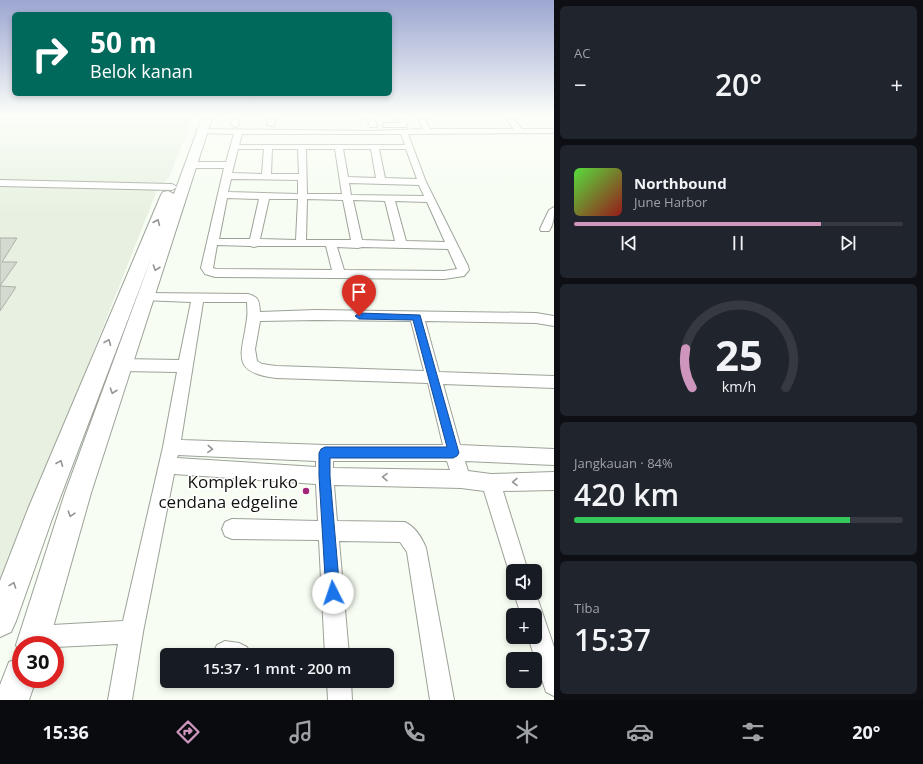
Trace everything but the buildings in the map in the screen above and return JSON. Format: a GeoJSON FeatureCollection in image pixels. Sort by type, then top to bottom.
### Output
{"type":"FeatureCollection","features":[{"type":"Feature","properties":{"kind":"main road"},"geometry":{"type":"LineString","coordinates":[[0,621],[44,504],[127,294],[172,187],[191,148]]}},
{"type":"Feature","properties":{"kind":"main road"},"geometry":{"type":"LineString","coordinates":[[35,636],[78,493],[196,148]]}},
{"type":"Feature","properties":{"kind":"main road"},"geometry":{"type":"LineString","coordinates":[[12,700],[16,688]]}},
{"type":"Feature","properties":{"kind":"street"},"geometry":{"type":"LineString","coordinates":[[234,148],[207,268],[209,271],[215,273],[234,274],[444,275],[460,273],[463,270],[422,182],[409,148]]}},
{"type":"Feature","properties":{"kind":"street"},"geometry":{"type":"LineString","coordinates":[[266,176],[268,148]]}},
{"type":"Feature","properties":{"kind":"street"},"geometry":{"type":"LineString","coordinates":[[301,243],[303,177],[302,148]]}},
{"type":"Feature","properties":{"kind":"street"},"geometry":{"type":"LineString","coordinates":[[339,148],[344,180],[358,245]]}},
{"type":"Feature","properties":{"kind":"street"},"geometry":{"type":"LineString","coordinates":[[376,148],[381,180]]}},
{"type":"Feature","properties":{"kind":"street"},"geometry":{"type":"LineString","coordinates":[[191,165],[229,165]]}},
{"type":"Feature","properties":{"kind":"street"},"geometry":{"type":"LineString","coordinates":[[227,176],[303,177]]}},
{"type":"Feature","properties":{"kind":"street"},"geometry":{"type":"LineString","coordinates":[[344,180],[422,182]]}},
{"type":"Feature","properties":{"kind":"street"},"geometry":{"type":"LineString","coordinates":[[0,183],[172,187]]}},
{"type":"Feature","properties":{"kind":"street"},"geometry":{"type":"LineString","coordinates":[[223,195],[430,199]]}},
{"type":"Feature","properties":{"kind":"street"},"geometry":{"type":"LineString","coordinates":[[254,244],[265,195]]}},
{"type":"Feature","properties":{"kind":"street"},"geometry":{"type":"LineString","coordinates":[[389,198],[401,244]]}},
{"type":"Feature","properties":{"kind":"street"},"geometry":{"type":"LineString","coordinates":[[545,229],[554,210]]}},
{"type":"Feature","properties":{"kind":"street"},"geometry":{"type":"LineString","coordinates":[[213,242],[254,244],[401,244],[453,246]]}},
{"type":"Feature","properties":{"kind":"street"},"geometry":{"type":"LineString","coordinates":[[331,244],[339,274]]}},
{"type":"Feature","properties":{"kind":"street"},"geometry":{"type":"LineString","coordinates":[[146,297],[248,298],[253,300],[254,317],[248,351],[250,362],[259,370],[433,379],[554,382]]}},
{"type":"Feature","properties":{"kind":"street"},"geometry":{"type":"LineString","coordinates":[[120,700],[132,632],[171,447],[198,298]]}},
{"type":"Feature","properties":{"kind":"street"},"geometry":{"type":"LineString","coordinates":[[254,317],[316,315],[536,318],[554,321]]}},
{"type":"Feature","properties":{"kind":"street"},"geometry":{"type":"LineString","coordinates":[[417,317],[460,478]]}},
{"type":"Feature","properties":{"kind":"street"},"geometry":{"type":"LineString","coordinates":[[122,365],[186,366]]}},
{"type":"Feature","properties":{"kind":"street"},"geometry":{"type":"LineString","coordinates":[[171,447],[325,453],[453,453],[554,457]]}},
{"type":"Feature","properties":{"kind":"street"},"geometry":{"type":"LineString","coordinates":[[325,453],[324,476],[337,648]]}},
{"type":"Feature","properties":{"kind":"street"},"geometry":{"type":"LineString","coordinates":[[167,465],[324,476],[460,478],[491,483],[554,482]]}},
{"type":"Feature","properties":{"kind":"street"},"geometry":{"type":"LineString","coordinates":[[491,483],[516,564]]}},
{"type":"Feature","properties":{"kind":"street"},"geometry":{"type":"LineString","coordinates":[[232,529],[405,532],[416,548],[442,700]]}},
{"type":"Feature","properties":{"kind":"street"},"geometry":{"type":"LineString","coordinates":[[64,638],[132,632]]}},
{"type":"Feature","properties":{"kind":"street"},"geometry":{"type":"LineString","coordinates":[[541,644],[554,684]]}},
{"type":"Feature","properties":{"kind":"street"},"geometry":{"type":"LineString","coordinates":[[339,688],[340,700]]}},
{"type":"Feature","properties":{"kind":"shaded area"},"geometry":{"type":"Polygon","coordinates":[[[0,148],[181,148],[169,177],[158,188],[0,587],[0,148]]]}},
{"type":"Feature","properties":{"kind":"place","name":"Komplek ruko cendana edgeline"},"geometry":{"type":"Point","coordinates":[306,491]}},
{"type":"Feature","properties":{"kind":"route"},"geometry":{"type":"LineString","coordinates":[[333,593],[324,476],[325,453],[453,453],[417,317],[359,316]]}}]}
